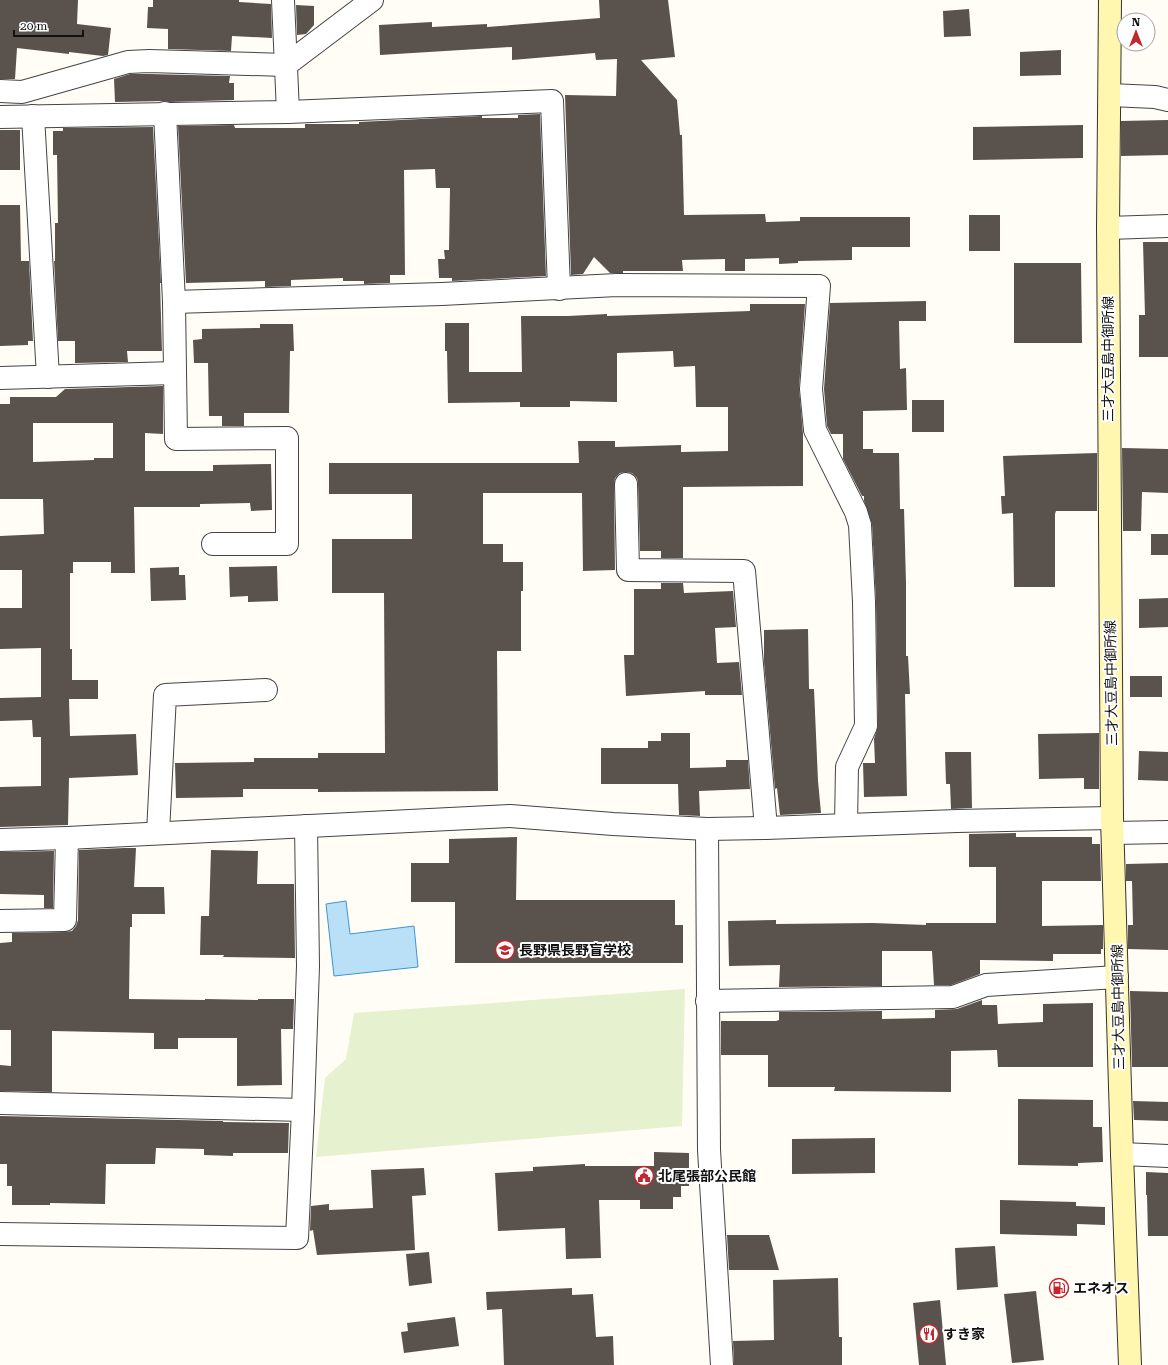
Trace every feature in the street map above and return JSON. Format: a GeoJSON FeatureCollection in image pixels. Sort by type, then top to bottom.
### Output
{"type":"FeatureCollection","features":[{"type":"Feature","properties":{"kind":"main road","name":"三才大豆島中御所線"},"geometry":{"type":"LineString","coordinates":[[1110,0],[1108,228],[1113,825],[1122,1154],[1130,1365]]}},
{"type":"Feature","properties":{"kind":"street"},"geometry":{"type":"LineString","coordinates":[[283,0],[288,112]]}},
{"type":"Feature","properties":{"kind":"street"},"geometry":{"type":"LineString","coordinates":[[0,91],[22,92],[128,62],[149,61],[286,65],[372,0]]}},
{"type":"Feature","properties":{"kind":"street"},"geometry":{"type":"LineString","coordinates":[[1110,95],[1155,97],[1168,100]]}},
{"type":"Feature","properties":{"kind":"street"},"geometry":{"type":"LineString","coordinates":[[0,117],[288,112],[552,101],[559,289]]}},
{"type":"Feature","properties":{"kind":"street"},"geometry":{"type":"LineString","coordinates":[[165,113],[174,302],[176,439],[287,438],[287,544],[213,544]]}},
{"type":"Feature","properties":{"kind":"street"},"geometry":{"type":"LineString","coordinates":[[33,116],[48,377]]}},
{"type":"Feature","properties":{"kind":"street"},"geometry":{"type":"LineString","coordinates":[[1108,228],[1168,226]]}},
{"type":"Feature","properties":{"kind":"street"},"geometry":{"type":"LineString","coordinates":[[174,302],[442,294],[617,285],[819,286],[811,389],[815,430],[856,512],[860,525],[864,602],[866,726],[847,767],[846,824]]}},
{"type":"Feature","properties":{"kind":"street"},"geometry":{"type":"LineString","coordinates":[[0,378],[175,373]]}},
{"type":"Feature","properties":{"kind":"street"},"geometry":{"type":"LineString","coordinates":[[626,484],[628,570],[744,571],[766,828]]}},
{"type":"Feature","properties":{"kind":"street"},"geometry":{"type":"LineString","coordinates":[[158,833],[165,695],[266,690]]}},
{"type":"Feature","properties":{"kind":"street"},"geometry":{"type":"LineString","coordinates":[[0,840],[510,816],[613,824],[708,829],[846,824],[1113,825],[1168,832]]}},
{"type":"Feature","properties":{"kind":"street"},"geometry":{"type":"LineString","coordinates":[[0,1234],[297,1238],[308,966],[306,826]]}},
{"type":"Feature","properties":{"kind":"street"},"geometry":{"type":"LineString","coordinates":[[708,829],[709,1150],[722,1365]]}},
{"type":"Feature","properties":{"kind":"street"},"geometry":{"type":"LineString","coordinates":[[0,921],[65,920],[67,838]]}},
{"type":"Feature","properties":{"kind":"street"},"geometry":{"type":"LineString","coordinates":[[708,1001],[953,997],[986,985],[1117,977]]}},
{"type":"Feature","properties":{"kind":"street"},"geometry":{"type":"LineString","coordinates":[[0,1103],[303,1110]]}},
{"type":"Feature","properties":{"kind":"street"},"geometry":{"type":"LineString","coordinates":[[1122,1154],[1168,1156]]}},
{"type":"Feature","properties":{"kind":"green space"},"geometry":{"type":"Polygon","coordinates":[[[685,989],[682,1126],[316,1157],[325,1078],[346,1059],[354,1013],[685,989]]]}},
{"type":"Feature","properties":{"kind":"water"},"geometry":{"type":"Polygon","coordinates":[[[346,901],[350,934],[414,926],[418,967],[334,976],[326,904],[346,901]]]}},
{"type":"Feature","properties":{"kind":"building"},"geometry":{"type":"Polygon","coordinates":[[[0,0],[78,0],[77,24],[111,28],[108,55],[103,56],[69,52],[69,54],[17,48],[15,79],[0,79],[0,0]]]}},
{"type":"Feature","properties":{"kind":"building"},"geometry":{"type":"Polygon","coordinates":[[[153,0],[239,0],[239,2],[271,4],[272,38],[232,36],[231,51],[168,49],[168,29],[147,28],[148,7],[153,7],[153,0]]]}},
{"type":"Feature","properties":{"kind":"building"},"geometry":{"type":"Polygon","coordinates":[[[599,0],[668,0],[675,57],[641,60],[677,100],[680,135],[682,135],[684,215],[765,214],[766,222],[800,221],[800,217],[910,217],[910,247],[852,247],[852,260],[798,261],[798,263],[779,264],[779,258],[745,259],[745,271],[725,271],[725,259],[682,260],[683,271],[623,271],[623,273],[610,273],[594,257],[583,274],[571,275],[565,95],[616,96],[617,59],[596,60],[595,53],[512,60],[512,47],[380,55],[379,25],[432,22],[432,27],[487,24],[487,27],[600,18],[599,0]]]}},
{"type":"Feature","properties":{"kind":"building"},"geometry":{"type":"Polygon","coordinates":[[[296,5],[314,6],[314,25],[306,34],[297,35],[296,5]]]}},
{"type":"Feature","properties":{"kind":"building"},"geometry":{"type":"Polygon","coordinates":[[[969,9],[971,36],[944,37],[943,11],[969,9]]]}},
{"type":"Feature","properties":{"kind":"building"},"geometry":{"type":"Polygon","coordinates":[[[1061,50],[1061,75],[1020,76],[1020,52],[1061,50]]]}},
{"type":"Feature","properties":{"kind":"building"},"geometry":{"type":"Polygon","coordinates":[[[130,74],[230,76],[229,83],[234,83],[234,100],[115,102],[114,79],[130,74]]]}},
{"type":"Feature","properties":{"kind":"building"},"geometry":{"type":"Polygon","coordinates":[[[540,114],[546,276],[452,281],[452,278],[439,278],[438,259],[445,259],[444,250],[449,250],[450,188],[436,188],[435,169],[404,170],[405,275],[390,275],[390,283],[364,284],[364,281],[343,281],[343,278],[291,280],[291,286],[265,287],[265,281],[186,283],[178,126],[234,125],[235,128],[305,128],[305,124],[359,124],[359,122],[482,116],[482,118],[518,118],[518,115],[540,114]]]}},
{"type":"Feature","properties":{"kind":"building"},"geometry":{"type":"Polygon","coordinates":[[[1168,120],[1168,155],[1121,156],[1121,121],[1168,120]]]}},
{"type":"Feature","properties":{"kind":"building"},"geometry":{"type":"Polygon","coordinates":[[[1083,125],[1083,158],[973,160],[973,127],[1083,125]]]}},
{"type":"Feature","properties":{"kind":"building"},"geometry":{"type":"Polygon","coordinates":[[[153,127],[161,283],[162,351],[127,351],[128,362],[75,363],[75,341],[58,341],[54,261],[55,223],[58,223],[57,155],[53,155],[53,131],[63,131],[63,128],[153,127]]]}},
{"type":"Feature","properties":{"kind":"building"},"geometry":{"type":"Polygon","coordinates":[[[0,130],[20,130],[20,170],[0,170],[0,130]]]}},
{"type":"Feature","properties":{"kind":"building"},"geometry":{"type":"Polygon","coordinates":[[[0,205],[20,205],[21,261],[29,261],[33,341],[28,341],[28,345],[0,346],[0,205]]]}},
{"type":"Feature","properties":{"kind":"building"},"geometry":{"type":"Polygon","coordinates":[[[969,215],[1000,215],[1000,251],[969,251],[969,215]]]}},
{"type":"Feature","properties":{"kind":"building"},"geometry":{"type":"Polygon","coordinates":[[[1143,242],[1168,242],[1168,357],[1139,357],[1139,315],[1145,315],[1143,242]]]}},
{"type":"Feature","properties":{"kind":"building"},"geometry":{"type":"Polygon","coordinates":[[[1014,263],[1081,263],[1082,343],[1014,343],[1014,263]]]}},
{"type":"Feature","properties":{"kind":"building"},"geometry":{"type":"Polygon","coordinates":[[[926,301],[926,321],[899,321],[900,369],[906,368],[907,410],[863,411],[863,449],[873,449],[873,453],[899,453],[900,509],[904,509],[906,656],[908,656],[910,694],[905,694],[907,796],[864,797],[863,763],[875,763],[874,739],[878,726],[876,602],[872,524],[864,501],[864,496],[862,496],[843,459],[843,434],[831,434],[827,426],[824,389],[830,303],[926,301]]]}},
{"type":"Feature","properties":{"kind":"building"},"geometry":{"type":"Polygon","coordinates":[[[750,304],[805,304],[799,388],[803,434],[803,486],[683,487],[683,558],[661,558],[661,551],[640,551],[637,478],[632,473],[620,473],[615,478],[614,484],[615,570],[583,571],[582,493],[483,493],[483,544],[503,544],[503,562],[523,562],[523,591],[521,591],[521,651],[497,651],[498,791],[318,792],[318,789],[243,789],[243,797],[176,798],[175,763],[254,762],[254,758],[318,758],[318,753],[385,753],[384,593],[332,593],[332,539],[412,539],[412,494],[329,494],[329,463],[579,463],[578,441],[615,441],[615,447],[681,445],[681,452],[728,451],[728,407],[696,407],[695,366],[674,367],[673,351],[617,353],[617,402],[570,401],[570,407],[520,407],[520,402],[448,403],[445,323],[469,323],[469,372],[522,372],[521,316],[607,314],[607,316],[750,311],[750,304]]]}},
{"type":"Feature","properties":{"kind":"building"},"geometry":{"type":"Polygon","coordinates":[[[260,324],[293,324],[294,351],[290,351],[289,413],[244,413],[244,426],[222,426],[222,416],[209,416],[208,363],[194,363],[193,340],[202,339],[202,329],[260,328],[260,324]]]}},
{"type":"Feature","properties":{"kind":"building"},"geometry":{"type":"Polygon","coordinates":[[[163,386],[163,434],[145,433],[145,471],[213,471],[213,465],[271,464],[272,510],[251,511],[250,503],[200,504],[200,507],[134,507],[135,573],[111,573],[111,562],[73,562],[73,573],[70,573],[70,649],[72,649],[72,680],[98,680],[98,699],[69,699],[70,736],[136,734],[138,775],[69,778],[68,825],[0,827],[0,787],[41,786],[41,737],[33,737],[32,720],[0,721],[0,698],[41,697],[41,648],[0,649],[0,608],[22,608],[22,570],[0,570],[0,536],[44,534],[43,499],[0,499],[0,404],[10,404],[10,397],[56,397],[65,389],[163,386]],[[33,423],[33,462],[113,458],[113,423],[33,423]]]}},
{"type":"Feature","properties":{"kind":"building"},"geometry":{"type":"Polygon","coordinates":[[[912,400],[944,400],[944,432],[912,432],[912,400]]]}},
{"type":"Feature","properties":{"kind":"building"},"geometry":{"type":"Polygon","coordinates":[[[1122,448],[1168,449],[1168,493],[1142,492],[1141,531],[1123,531],[1122,448]]]}},
{"type":"Feature","properties":{"kind":"building"},"geometry":{"type":"Polygon","coordinates":[[[1097,453],[1097,511],[1056,511],[1055,514],[1055,587],[1014,587],[1013,513],[1002,514],[1001,496],[1005,496],[1003,456],[1097,453]]]}},
{"type":"Feature","properties":{"kind":"building"},"geometry":{"type":"Polygon","coordinates":[[[1151,534],[1168,534],[1168,555],[1151,555],[1151,534]]]}},
{"type":"Feature","properties":{"kind":"building"},"geometry":{"type":"Polygon","coordinates":[[[277,566],[278,601],[248,602],[248,596],[230,597],[229,567],[277,566]]]}},
{"type":"Feature","properties":{"kind":"building"},"geometry":{"type":"Polygon","coordinates":[[[179,567],[179,575],[185,575],[186,600],[151,601],[150,568],[179,567]]]}},
{"type":"Feature","properties":{"kind":"building"},"geometry":{"type":"Polygon","coordinates":[[[661,583],[683,583],[684,593],[733,591],[736,627],[715,628],[717,663],[739,662],[742,695],[705,695],[705,691],[626,696],[624,655],[634,655],[634,589],[661,589],[661,583]]]}},
{"type":"Feature","properties":{"kind":"building"},"geometry":{"type":"Polygon","coordinates":[[[1168,598],[1168,627],[1139,628],[1139,599],[1168,598]]]}},
{"type":"Feature","properties":{"kind":"building"},"geometry":{"type":"Polygon","coordinates":[[[808,629],[809,689],[814,689],[821,813],[780,815],[777,788],[775,789],[764,662],[764,630],[808,629]]]}},
{"type":"Feature","properties":{"kind":"building"},"geometry":{"type":"Polygon","coordinates":[[[1130,676],[1162,676],[1162,697],[1130,697],[1130,676]]]}},
{"type":"Feature","properties":{"kind":"building"},"geometry":{"type":"Polygon","coordinates":[[[661,733],[690,733],[690,768],[726,767],[726,760],[748,760],[750,789],[699,791],[700,816],[679,815],[678,784],[601,784],[601,748],[648,748],[648,741],[661,741],[661,733]]]}},
{"type":"Feature","properties":{"kind":"building"},"geometry":{"type":"Polygon","coordinates":[[[1099,733],[1099,789],[1084,789],[1084,778],[1039,779],[1038,734],[1099,733]]]}},
{"type":"Feature","properties":{"kind":"building"},"geometry":{"type":"Polygon","coordinates":[[[1139,751],[1168,752],[1168,781],[1138,780],[1139,751]]]}},
{"type":"Feature","properties":{"kind":"building"},"geometry":{"type":"Polygon","coordinates":[[[945,752],[971,752],[972,808],[951,809],[950,784],[946,784],[945,752]]]}},
{"type":"Feature","properties":{"kind":"building"},"geometry":{"type":"Polygon","coordinates":[[[1016,833],[1016,837],[1092,837],[1092,844],[1100,844],[1101,881],[1042,881],[1042,926],[1103,925],[1103,949],[1101,949],[1101,954],[1053,954],[1053,961],[980,960],[980,974],[951,985],[934,985],[932,951],[882,951],[882,986],[779,987],[780,965],[729,966],[728,921],[776,920],[776,924],[873,923],[926,925],[926,923],[996,923],[996,867],[969,867],[969,834],[1016,833]]]}},
{"type":"Feature","properties":{"kind":"building"},"geometry":{"type":"Polygon","coordinates":[[[517,837],[516,900],[675,900],[675,925],[683,925],[683,963],[455,963],[455,902],[411,902],[411,863],[449,863],[449,839],[517,837]]]}},
{"type":"Feature","properties":{"kind":"building"},"geometry":{"type":"Polygon","coordinates":[[[136,848],[134,887],[164,887],[165,914],[132,914],[132,927],[130,927],[129,999],[294,999],[293,1029],[281,1029],[282,1085],[237,1086],[237,1038],[178,1038],[178,1049],[154,1049],[154,1033],[52,1031],[52,1092],[0,1091],[0,1065],[11,1066],[11,1030],[0,1030],[0,943],[12,942],[12,933],[72,931],[78,920],[79,850],[136,848]]]}},
{"type":"Feature","properties":{"kind":"building"},"geometry":{"type":"Polygon","coordinates":[[[211,850],[258,851],[257,884],[294,884],[295,958],[223,957],[224,955],[200,955],[201,916],[209,916],[211,850]]]}},
{"type":"Feature","properties":{"kind":"building"},"geometry":{"type":"Polygon","coordinates":[[[54,851],[53,908],[44,908],[44,895],[0,894],[0,852],[54,851]]]}},
{"type":"Feature","properties":{"kind":"building"},"geometry":{"type":"Polygon","coordinates":[[[1168,863],[1168,950],[1128,949],[1128,925],[1133,925],[1132,881],[1126,881],[1126,864],[1168,863]]]}},
{"type":"Feature","properties":{"kind":"building"},"geometry":{"type":"Polygon","coordinates":[[[1130,991],[1168,992],[1168,1067],[1132,1067],[1130,991]]]}},
{"type":"Feature","properties":{"kind":"building"},"geometry":{"type":"Polygon","coordinates":[[[982,1000],[982,1005],[997,1005],[998,1024],[1043,1022],[1043,1004],[1093,1003],[1093,1067],[998,1067],[997,1050],[951,1051],[951,1092],[834,1091],[835,1087],[768,1087],[768,1055],[721,1055],[721,1021],[776,1021],[779,1020],[779,1012],[882,1011],[882,1019],[935,1018],[935,1010],[957,1009],[982,1000]]]}},
{"type":"Feature","properties":{"kind":"building"},"geometry":{"type":"Polygon","coordinates":[[[1018,1099],[1093,1100],[1093,1127],[1102,1127],[1103,1162],[1078,1163],[1078,1166],[1018,1165],[1018,1099]]]}},
{"type":"Feature","properties":{"kind":"building"},"geometry":{"type":"Polygon","coordinates":[[[1133,1101],[1168,1102],[1168,1121],[1134,1120],[1133,1101]]]}},
{"type":"Feature","properties":{"kind":"building"},"geometry":{"type":"Polygon","coordinates":[[[0,1116],[289,1123],[288,1153],[233,1153],[233,1156],[204,1155],[204,1149],[156,1148],[155,1164],[106,1164],[105,1204],[50,1203],[50,1205],[12,1205],[12,1186],[7,1186],[7,1164],[0,1164],[0,1116]]]}},
{"type":"Feature","properties":{"kind":"building"},"geometry":{"type":"Polygon","coordinates":[[[875,1138],[875,1173],[792,1174],[792,1139],[875,1138]]]}},
{"type":"Feature","properties":{"kind":"building"},"geometry":{"type":"Polygon","coordinates":[[[654,1152],[689,1153],[689,1186],[681,1186],[681,1197],[673,1197],[673,1209],[640,1209],[640,1200],[599,1200],[601,1258],[566,1259],[565,1228],[498,1231],[495,1173],[533,1171],[533,1167],[585,1164],[585,1166],[654,1166],[654,1152]]]}},
{"type":"Feature","properties":{"kind":"building"},"geometry":{"type":"Polygon","coordinates":[[[424,1168],[426,1195],[412,1196],[415,1250],[317,1255],[313,1230],[310,1231],[311,1206],[329,1204],[329,1210],[373,1208],[371,1170],[424,1168]]]}},
{"type":"Feature","properties":{"kind":"building"},"geometry":{"type":"Polygon","coordinates":[[[1146,1172],[1168,1173],[1168,1236],[1148,1236],[1146,1172]]]}},
{"type":"Feature","properties":{"kind":"building"},"geometry":{"type":"Polygon","coordinates":[[[1000,1200],[1076,1202],[1076,1206],[1105,1207],[1105,1225],[1077,1224],[1077,1236],[1000,1234],[1000,1200]]]}},
{"type":"Feature","properties":{"kind":"building"},"geometry":{"type":"Polygon","coordinates":[[[727,1235],[769,1235],[779,1270],[729,1270],[727,1235]]]}},
{"type":"Feature","properties":{"kind":"building"},"geometry":{"type":"Polygon","coordinates":[[[995,1246],[998,1287],[957,1290],[955,1248],[995,1246]]]}},
{"type":"Feature","properties":{"kind":"building"},"geometry":{"type":"Polygon","coordinates":[[[429,1252],[432,1283],[409,1286],[406,1254],[429,1252]]]}},
{"type":"Feature","properties":{"kind":"building"},"geometry":{"type":"Polygon","coordinates":[[[838,1278],[839,1337],[842,1337],[842,1365],[734,1365],[733,1341],[774,1340],[773,1280],[838,1278]]]}},
{"type":"Feature","properties":{"kind":"building"},"geometry":{"type":"Polygon","coordinates":[[[572,1288],[572,1295],[593,1294],[596,1337],[613,1336],[614,1365],[504,1365],[502,1309],[487,1310],[486,1292],[572,1288]]]}},
{"type":"Feature","properties":{"kind":"building"},"geometry":{"type":"Polygon","coordinates":[[[1036,1291],[1044,1360],[1012,1363],[1004,1294],[1036,1291]]]}},
{"type":"Feature","properties":{"kind":"building","name":"すき家"},"geometry":{"type":"Polygon","coordinates":[[[940,1300],[946,1365],[919,1365],[913,1303],[940,1300]]]}},
{"type":"Feature","properties":{"kind":"building"},"geometry":{"type":"Polygon","coordinates":[[[455,1317],[459,1346],[404,1353],[401,1332],[408,1331],[407,1323],[455,1317]]]}},
{"type":"Feature","properties":{"kind":"place","name":"長野県長野盲学校"},"geometry":{"type":"Point","coordinates":[505,950]}},
{"type":"Feature","properties":{"kind":"place","name":"北尾張部公民館"},"geometry":{"type":"Point","coordinates":[644,1176]}},
{"type":"Feature","properties":{"kind":"place","name":"エネオス"},"geometry":{"type":"Point","coordinates":[1059,1288]}},
{"type":"Feature","properties":{"kind":"place","name":"すき家"},"geometry":{"type":"Point","coordinates":[929,1334]}}]}
